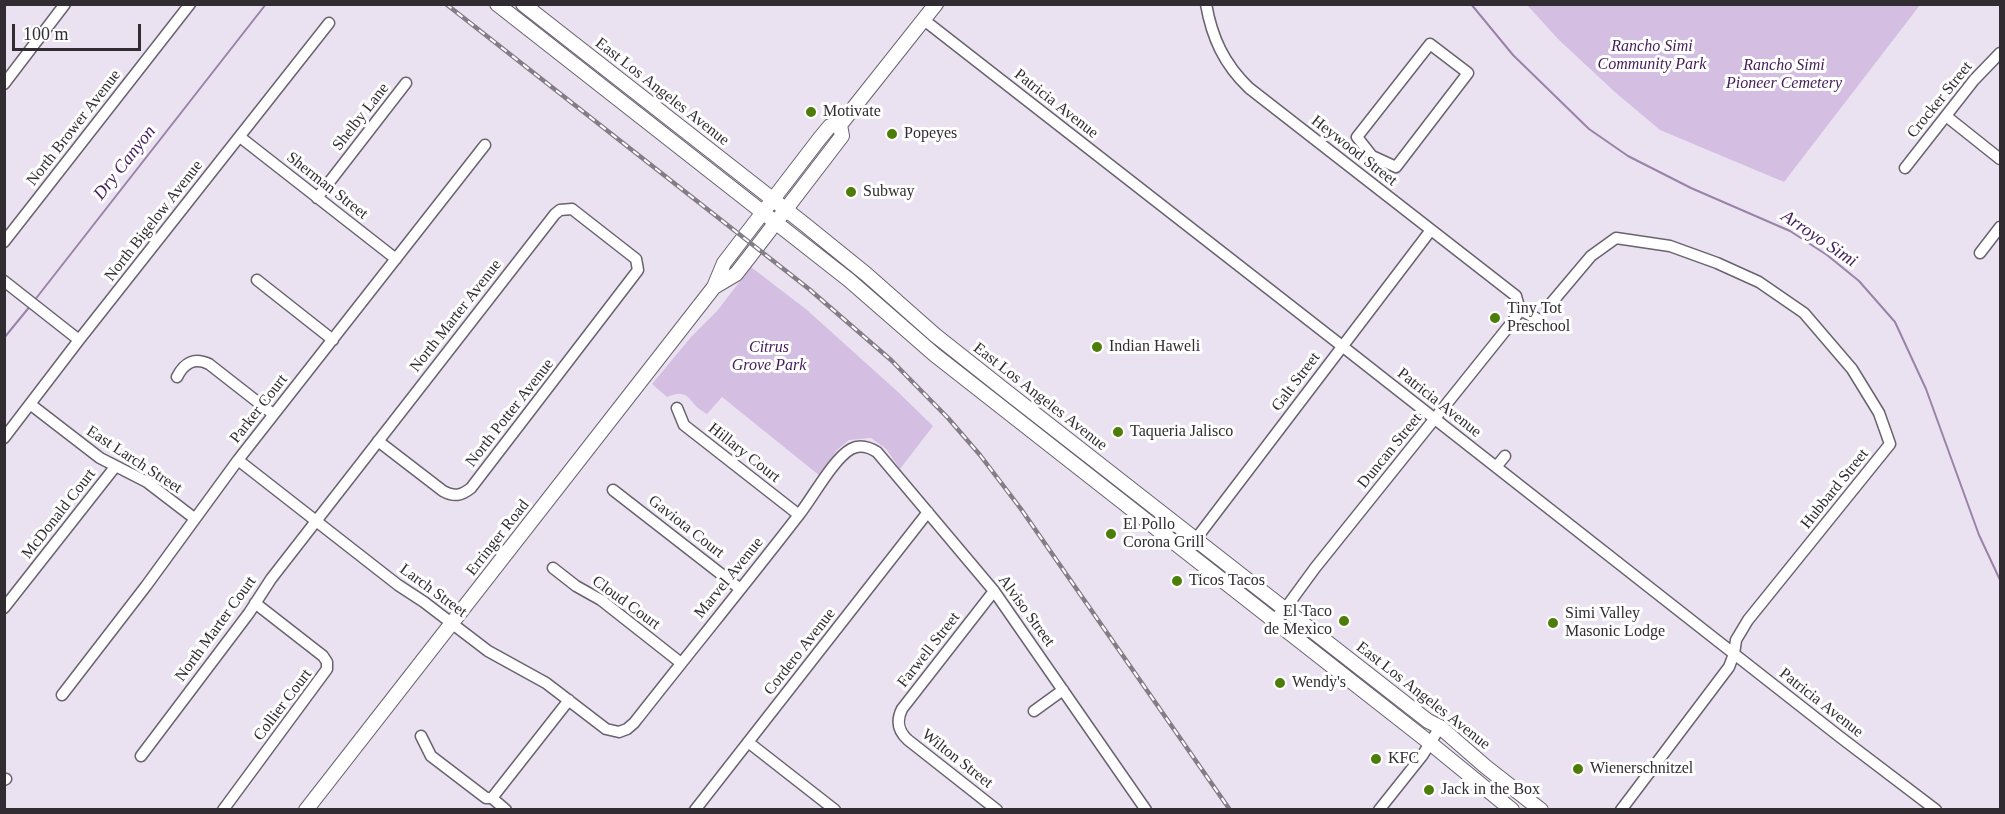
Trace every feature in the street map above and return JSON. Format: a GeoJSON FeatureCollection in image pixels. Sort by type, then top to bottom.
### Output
{"type":"FeatureCollection","features":[{"type":"Feature","properties":{"kind":"main road","name":"East Los Angeles Avenue"},"geometry":{"type":"LineString","coordinates":[[497,4],[849,280],[935,355],[1430,743],[1512,810]]}},
{"type":"Feature","properties":{"kind":"main road","name":"East Los Angeles Avenue"},"geometry":{"type":"LineString","coordinates":[[523,4],[866,274],[935,335],[1428,721],[1440,727],[1541,810]]}},
{"type":"Feature","properties":{"kind":"main road","name":"Erringer Road"},"geometry":{"type":"LineString","coordinates":[[306,810],[714,287],[724,264],[830,126],[840,125],[936,4]]}},
{"type":"Feature","properties":{"kind":"main road","name":"Erringer Road"},"geometry":{"type":"LineString","coordinates":[[714,287],[735,274],[776,223],[842,136],[840,125]]}},
{"type":"Feature","properties":{"kind":"street"},"geometry":{"type":"LineString","coordinates":[[4,84],[65,4]]}},
{"type":"Feature","properties":{"kind":"street","name":"North Brower Avenue"},"geometry":{"type":"LineString","coordinates":[[4,242],[190,4]]}},
{"type":"Feature","properties":{"kind":"street","name":"Heywood Street"},"geometry":{"type":"LineString","coordinates":[[1206,4],[1216,43],[1235,75],[1516,296],[1520,310]]}},
{"type":"Feature","properties":{"kind":"street","name":"Patricia Avenue"},"geometry":{"type":"LineString","coordinates":[[924,20],[1936,810]]}},
{"type":"Feature","properties":{"kind":"street","name":"North Bigelow Avenue"},"geometry":{"type":"LineString","coordinates":[[4,438],[329,23]]}},
{"type":"Feature","properties":{"kind":"street"},"geometry":{"type":"LineString","coordinates":[[1430,44],[1468,73],[1396,167],[1372,156],[1357,137],[1430,44]]}},
{"type":"Feature","properties":{"kind":"street","name":"Crocker Street"},"geometry":{"type":"LineString","coordinates":[[1905,168],[1974,80],[2001,53]]}},
{"type":"Feature","properties":{"kind":"street","name":"Shelby Lane"},"geometry":{"type":"LineString","coordinates":[[317,198],[406,83]]}},
{"type":"Feature","properties":{"kind":"street"},"geometry":{"type":"LineString","coordinates":[[1946,116],[2001,159]]}},
{"type":"Feature","properties":{"kind":"street","name":"Sherman Street"},"geometry":{"type":"LineString","coordinates":[[240,137],[396,259]]}},
{"type":"Feature","properties":{"kind":"street","name":"Parker Court"},"geometry":{"type":"LineString","coordinates":[[62,695],[273,414],[485,145]]}},
{"type":"Feature","properties":{"kind":"street"},"geometry":{"type":"LineString","coordinates":[[1359,174],[1372,156]]}},
{"type":"Feature","properties":{"kind":"street","name":"North Marter Avenue"},"geometry":{"type":"LineString","coordinates":[[316,520],[560,210],[572,209],[578,213],[633,255],[638,264]]}},
{"type":"Feature","properties":{"kind":"street"},"geometry":{"type":"LineString","coordinates":[[1980,253],[2001,227]]}},
{"type":"Feature","properties":{"kind":"street","name":"Galt Street"},"geometry":{"type":"LineString","coordinates":[[1186,552],[1431,230]]}},
{"type":"Feature","properties":{"kind":"street","name":"Hubbard Street"},"geometry":{"type":"LineString","coordinates":[[1548,307],[1591,256],[1616,237],[1670,246],[1717,263],[1759,282],[1804,313],[1852,369],[1879,413],[1890,444],[1748,620],[1736,640],[1729,668],[1621,810]]}},
{"type":"Feature","properties":{"kind":"street","name":"North Potter Avenue"},"geometry":{"type":"LineString","coordinates":[[378,441],[443,491],[450,494],[465,493],[635,274],[638,264]]}},
{"type":"Feature","properties":{"kind":"street"},"geometry":{"type":"LineString","coordinates":[[256,280],[333,340]]}},
{"type":"Feature","properties":{"kind":"street"},"geometry":{"type":"LineString","coordinates":[[4,281],[80,340]]}},
{"type":"Feature","properties":{"kind":"street"},"geometry":{"type":"LineString","coordinates":[[1520,310],[1538,320]]}},
{"type":"Feature","properties":{"kind":"street","name":"Duncan Street"},"geometry":{"type":"LineString","coordinates":[[1273,620],[1285,609],[1520,310]]}},
{"type":"Feature","properties":{"kind":"street"},"geometry":{"type":"LineString","coordinates":[[177,377],[185,364],[192,360],[209,363],[273,414]]}},
{"type":"Feature","properties":{"kind":"street","name":"East Larch Street"},"geometry":{"type":"LineString","coordinates":[[30,404],[100,458],[147,482],[194,519]]}},
{"type":"Feature","properties":{"kind":"street","name":"Hillary Court"},"geometry":{"type":"LineString","coordinates":[[677,408],[684,424],[799,515]]}},
{"type":"Feature","properties":{"kind":"street","name":"Marvel Avenue"},"geometry":{"type":"LineString","coordinates":[[619,732],[627,729],[633,723],[799,515],[840,458],[852,448],[864,446]]}},
{"type":"Feature","properties":{"kind":"street","name":"Alviso Street"},"geometry":{"type":"LineString","coordinates":[[864,446],[876,452],[994,591],[1146,810]]}},
{"type":"Feature","properties":{"kind":"street"},"geometry":{"type":"LineString","coordinates":[[1496,467],[1505,456]]}},
{"type":"Feature","properties":{"kind":"street","name":"Larch Street"},"geometry":{"type":"LineString","coordinates":[[238,460],[398,585],[488,651],[546,683],[606,729],[619,732]]}},
{"type":"Feature","properties":{"kind":"street","name":"McDonald Court"},"geometry":{"type":"LineString","coordinates":[[4,608],[115,467]]}},
{"type":"Feature","properties":{"kind":"street","name":"Gaviota Court"},"geometry":{"type":"LineString","coordinates":[[614,490],[739,588]]}},
{"type":"Feature","properties":{"kind":"street","name":"Cordero Avenue"},"geometry":{"type":"LineString","coordinates":[[695,810],[928,512]]}},
{"type":"Feature","properties":{"kind":"street","name":"North Marter Court"},"geometry":{"type":"LineString","coordinates":[[141,756],[316,520]]}},
{"type":"Feature","properties":{"kind":"street","name":"Cloud Court"},"geometry":{"type":"LineString","coordinates":[[553,568],[576,586],[601,600],[681,663]]}},
{"type":"Feature","properties":{"kind":"street","name":"Farwell Street"},"geometry":{"type":"LineString","coordinates":[[900,730],[899,716],[902,709],[994,591]]}},
{"type":"Feature","properties":{"kind":"street","name":"Collier Court"},"geometry":{"type":"LineString","coordinates":[[223,810],[327,669],[327,662],[323,656],[255,603]]}},
{"type":"Feature","properties":{"kind":"street"},"geometry":{"type":"LineString","coordinates":[[1034,711],[1063,690]]}},
{"type":"Feature","properties":{"kind":"street"},"geometry":{"type":"LineString","coordinates":[[492,798],[569,700]]}},
{"type":"Feature","properties":{"kind":"street"},"geometry":{"type":"LineString","coordinates":[[1379,810],[1440,727]]}},
{"type":"Feature","properties":{"kind":"street","name":"Wilton Street"},"geometry":{"type":"LineString","coordinates":[[900,730],[908,740],[998,810]]}},
{"type":"Feature","properties":{"kind":"street"},"geometry":{"type":"LineString","coordinates":[[421,736],[431,756],[486,798],[492,798],[506,810]]}},
{"type":"Feature","properties":{"kind":"street"},"geometry":{"type":"LineString","coordinates":[[748,742],[835,810]]}},
{"type":"Feature","properties":{"kind":"green space","name":"Rancho Simi Pioneer Cemetery"},"geometry":{"type":"Polygon","coordinates":[[[1527,5],[1920,5],[1784,182],[1660,130],[1559,40],[1527,5]]]}},
{"type":"Feature","properties":{"kind":"green space","name":"Citrus Grove Park"},"geometry":{"type":"Polygon","coordinates":[[[751,267],[807,310],[933,426],[900,469],[886,449],[871,438],[849,440],[837,450],[820,476],[722,397],[707,414],[686,396],[677,394],[667,397],[652,384],[691,337],[717,311],[751,267]]]}},
{"type":"Feature","properties":{"kind":"waterway","name":"Dry Canyon"},"geometry":{"type":"LineString","coordinates":[[34,301],[266,4]]}},
{"type":"Feature","properties":{"kind":"waterway","name":"Arroyo Simi"},"geometry":{"type":"LineString","coordinates":[[1471,4],[1513,55],[1589,129],[1628,156],[1691,188],[1790,231],[1827,255],[1859,281],[1895,322],[1926,389],[1979,535],[2000,580]]}},
{"type":"Feature","properties":{"kind":"waterway","name":"Dry Canyon"},"geometry":{"type":"LineString","coordinates":[[4,338],[31,305]]}},
{"type":"Feature","properties":{"kind":"railway"},"geometry":{"type":"LineString","coordinates":[[446,4],[809,289],[891,360],[948,418],[980,455],[1021,509],[1230,810]]}},
{"type":"Feature","properties":{"kind":"place","name":"Motivate"},"geometry":{"type":"Point","coordinates":[811,112]}},
{"type":"Feature","properties":{"kind":"place","name":"Popeyes"},"geometry":{"type":"Point","coordinates":[892,134]}},
{"type":"Feature","properties":{"kind":"place","name":"Subway"},"geometry":{"type":"Point","coordinates":[851,192]}},
{"type":"Feature","properties":{"kind":"place","name":"Tiny Tot Preschool"},"geometry":{"type":"Point","coordinates":[1495,318]}},
{"type":"Feature","properties":{"kind":"place","name":"Indian Haweli"},"geometry":{"type":"Point","coordinates":[1097,347]}},
{"type":"Feature","properties":{"kind":"place","name":"Taqueria Jalisco"},"geometry":{"type":"Point","coordinates":[1118,432]}},
{"type":"Feature","properties":{"kind":"place","name":"El Pollo Corona Grill"},"geometry":{"type":"Point","coordinates":[1111,534]}},
{"type":"Feature","properties":{"kind":"place","name":"Ticos Tacos"},"geometry":{"type":"Point","coordinates":[1177,581]}},
{"type":"Feature","properties":{"kind":"place","name":"El Taco de Mexico"},"geometry":{"type":"Point","coordinates":[1344,621]}},
{"type":"Feature","properties":{"kind":"place","name":"Simi Valley Masonic Lodge"},"geometry":{"type":"Point","coordinates":[1553,623]}},
{"type":"Feature","properties":{"kind":"place","name":"Wendy's"},"geometry":{"type":"Point","coordinates":[1280,683]}},
{"type":"Feature","properties":{"kind":"place","name":"KFC"},"geometry":{"type":"Point","coordinates":[1376,759]}},
{"type":"Feature","properties":{"kind":"place","name":"Wienerschnitzel"},"geometry":{"type":"Point","coordinates":[1578,769]}},
{"type":"Feature","properties":{"kind":"place","name":"Jack in the Box"},"geometry":{"type":"Point","coordinates":[1429,790]}},
{"type":"Feature","properties":{"kind":"park label","name":"Rancho Simi Community Park"},"geometry":{"type":"Point","coordinates":[1652,56]}}]}
